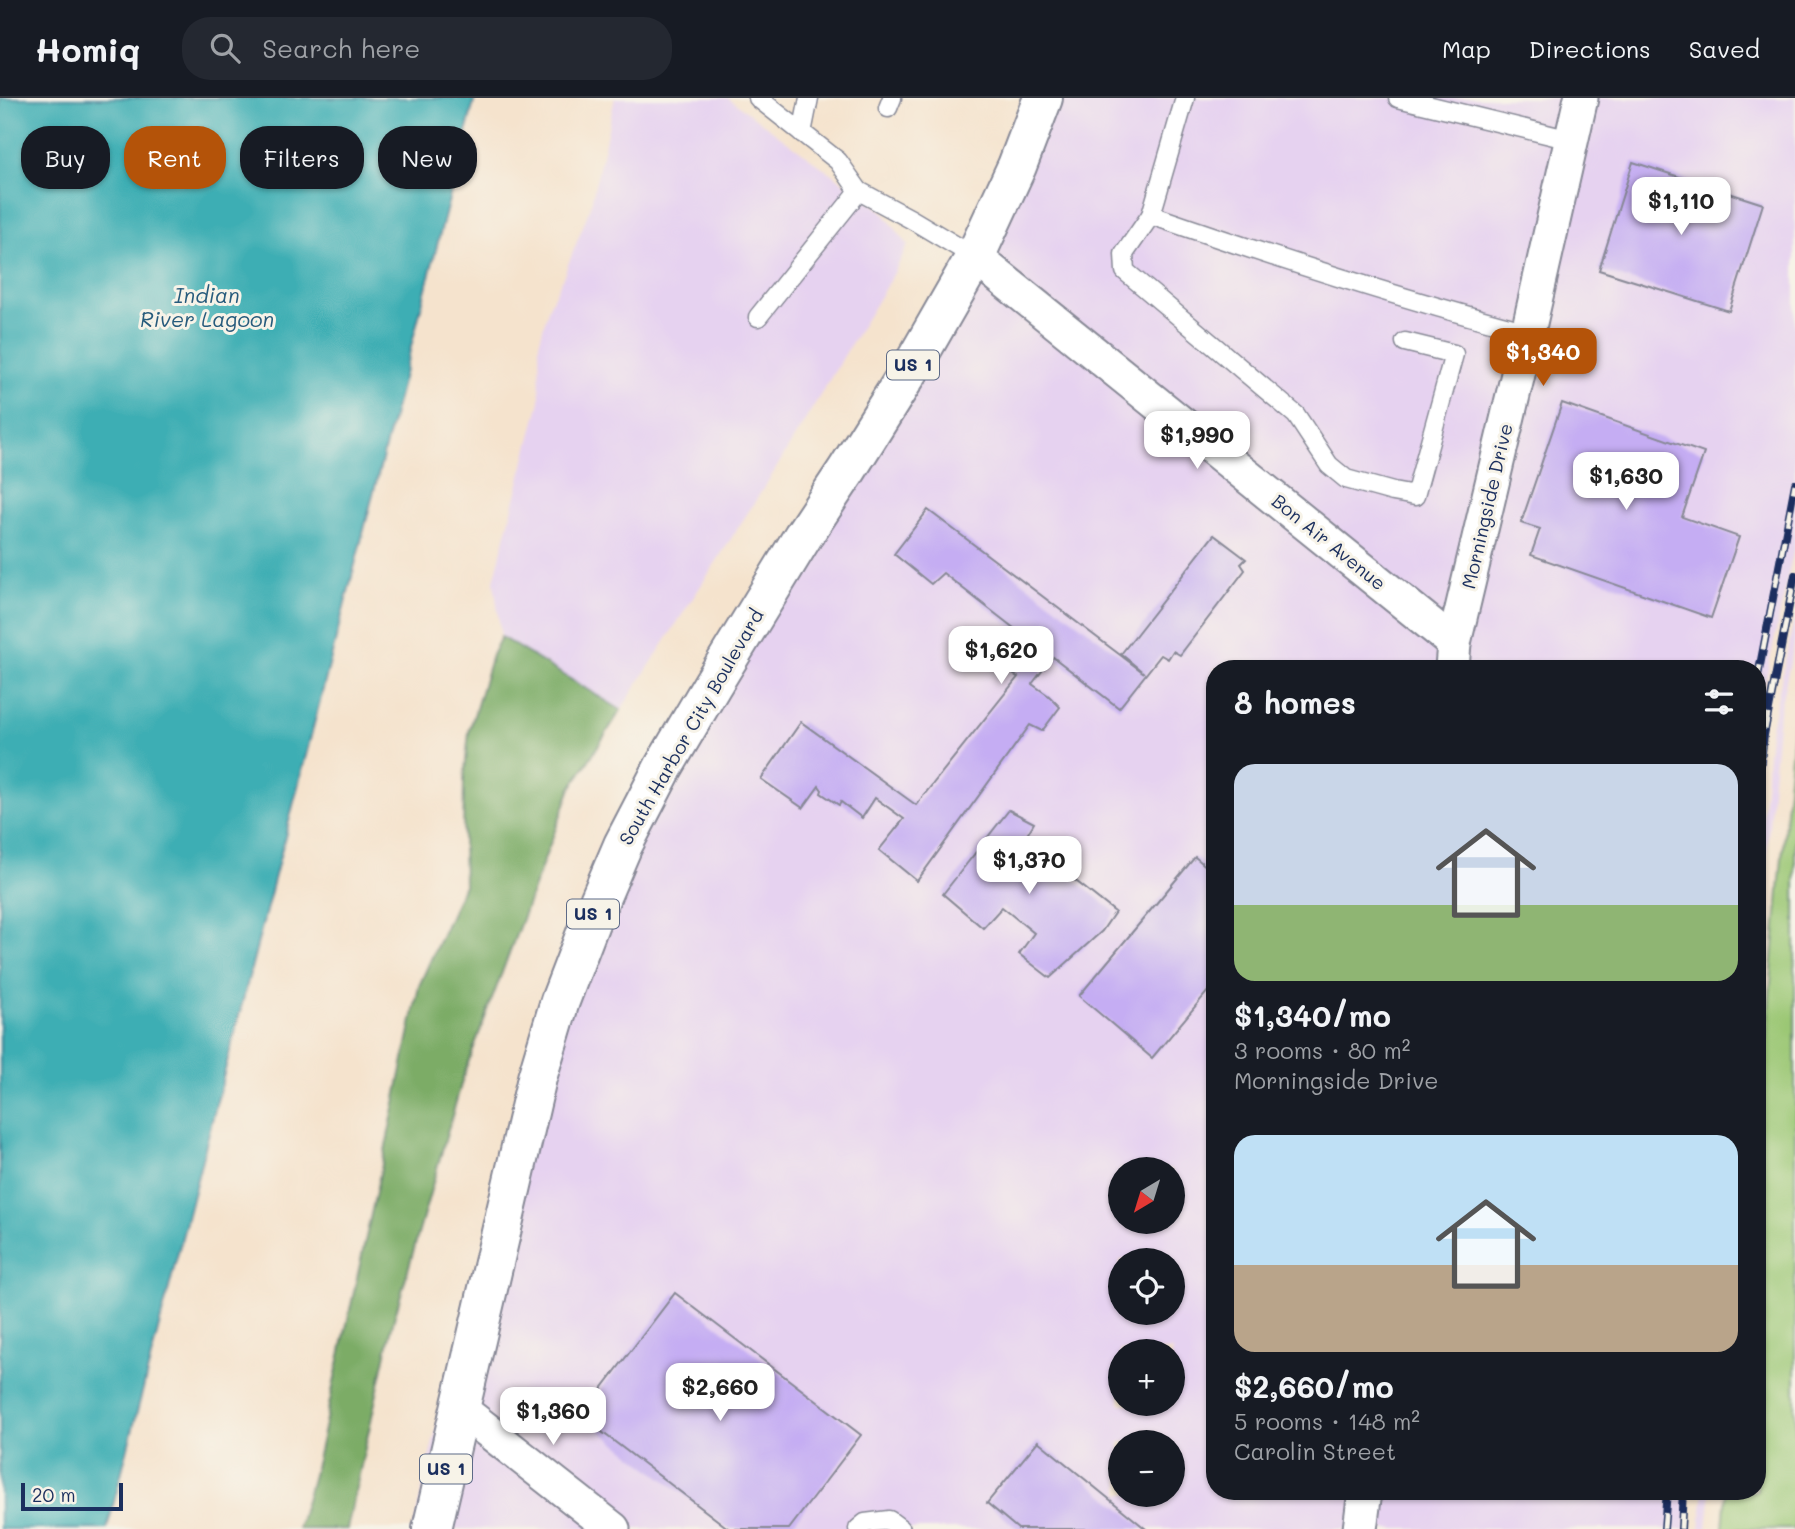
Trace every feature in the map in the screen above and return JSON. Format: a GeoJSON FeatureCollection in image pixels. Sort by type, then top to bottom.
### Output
{"type":"FeatureCollection","features":[{"type":"Feature","properties":{"kind":"main road","name":"South Harbor City Boulevard"},"geometry":{"type":"LineString","coordinates":[[432,1529],[537,1078],[560,1001],[623,845],[663,768],[712,685],[796,547],[916,360],[975,257],[1017,166],[1043,98]]}},
{"type":"Feature","properties":{"kind":"street","name":"Morningside Drive"},"geometry":{"type":"LineString","coordinates":[[1453,656],[1581,98]]}},
{"type":"Feature","properties":{"kind":"street","name":"Bon Air Avenue"},"geometry":{"type":"LineString","coordinates":[[975,257],[1453,656]]}},
{"type":"Feature","properties":{"kind":"street"},"geometry":{"type":"LineString","coordinates":[[459,1408],[613,1529]]}},
{"type":"Feature","properties":{"kind":"street"},"geometry":{"type":"LineString","coordinates":[[1360,1529],[1364,1500]]}},
{"type":"Feature","properties":{"kind":"lane"},"geometry":{"type":"LineString","coordinates":[[802,133],[809,98]]}},
{"type":"Feature","properties":{"kind":"lane"},"geometry":{"type":"LineString","coordinates":[[1185,98],[1151,215],[1124,254],[1125,271],[1296,415],[1329,465],[1346,479],[1415,496],[1454,355],[1405,342]]}},
{"type":"Feature","properties":{"kind":"lane"},"geometry":{"type":"LineString","coordinates":[[1398,98],[1571,141]]}},
{"type":"Feature","properties":{"kind":"lane"},"geometry":{"type":"LineString","coordinates":[[761,99],[838,161],[859,191],[975,257]]}},
{"type":"Feature","properties":{"kind":"lane"},"geometry":{"type":"LineString","coordinates":[[758,317],[859,191]]}},
{"type":"Feature","properties":{"kind":"lane"},"geometry":{"type":"LineString","coordinates":[[1151,215],[1268,255],[1528,332]]}},
{"type":"Feature","properties":{"kind":"lane"},"geometry":{"type":"LineString","coordinates":[[858,1529],[864,1523],[889,1520],[901,1529]]}},
{"type":"Feature","properties":{"kind":"shaded area"},"geometry":{"type":"Polygon","coordinates":[[[615,98],[728,98],[881,210],[908,245],[894,273],[772,475],[621,710],[501,637],[494,581],[540,401],[539,344],[549,306],[590,208],[615,98]]]}},
{"type":"Feature","properties":{"kind":"shaded area"},"geometry":{"type":"Polygon","coordinates":[[[1025,98],[1795,98],[1795,543],[1766,679],[1766,660],[1206,660],[1206,1500],[1687,1500],[1685,1529],[413,1529],[439,1416],[556,976],[962,253],[1025,98]]]}},
{"type":"Feature","properties":{"kind":"shaded area"},"geometry":{"type":"Polygon","coordinates":[[[1795,615],[1795,641],[1779,712],[1766,861],[1766,778],[1770,732],[1795,615]]]}},
{"type":"Feature","properties":{"kind":"shaded area"},"geometry":{"type":"Polygon","coordinates":[[[1703,1500],[1710,1500],[1707,1529],[1700,1529],[1703,1500]]]}},
{"type":"Feature","properties":{"kind":"green space"},"geometry":{"type":"Polygon","coordinates":[[[501,637],[621,710],[571,788],[464,1074],[392,1326],[347,1529],[298,1529],[317,1460],[419,986],[464,885],[464,780],[469,732],[492,655],[501,637]]]}},
{"type":"Feature","properties":{"kind":"green space"},"geometry":{"type":"Polygon","coordinates":[[[1795,710],[1795,1529],[1723,1529],[1725,1500],[1766,1500],[1766,1038],[1795,710]]]}},
{"type":"Feature","properties":{"kind":"water","name":"Indian River Lagoon"},"geometry":{"type":"Polygon","coordinates":[[[0,98],[475,98],[468,126],[378,126],[378,189],[452,189],[107,1529],[0,1529],[0,98]]]}},
{"type":"Feature","properties":{"kind":"building"},"geometry":{"type":"Polygon","coordinates":[[[1633,162],[1763,204],[1729,311],[1599,270],[1633,162]]]}},
{"type":"Feature","properties":{"kind":"building"},"geometry":{"type":"Polygon","coordinates":[[[1562,403],[1704,453],[1682,517],[1739,537],[1711,618],[1531,555],[1540,529],[1521,523],[1562,403]]]}},
{"type":"Feature","properties":{"kind":"building"},"geometry":{"type":"Polygon","coordinates":[[[928,510],[1144,673],[1121,654],[1214,535],[1246,559],[1241,564],[1245,570],[1180,655],[1173,651],[1168,659],[1161,655],[1119,708],[1053,657],[1032,684],[1060,707],[1042,731],[1030,725],[917,881],[879,850],[904,819],[875,798],[862,818],[841,802],[839,805],[821,793],[819,786],[803,808],[761,779],[801,722],[916,805],[1018,677],[1014,675],[1037,646],[943,573],[931,584],[894,554],[928,510]]]}},
{"type":"Feature","properties":{"kind":"building"},"geometry":{"type":"Polygon","coordinates":[[[1009,810],[1034,823],[1024,840],[1115,912],[1102,931],[1050,978],[1019,954],[1034,933],[1002,907],[983,928],[943,894],[1009,810]]]}},
{"type":"Feature","properties":{"kind":"building"},"geometry":{"type":"Polygon","coordinates":[[[1195,857],[1206,866],[1206,994],[1152,1058],[1079,996],[1195,857]]]}},
{"type":"Feature","properties":{"kind":"building"},"geometry":{"type":"Polygon","coordinates":[[[675,1293],[861,1435],[789,1529],[729,1529],[581,1416],[675,1293]]]}},
{"type":"Feature","properties":{"kind":"building"},"geometry":{"type":"Polygon","coordinates":[[[1038,1441],[1108,1498],[1108,1507],[1119,1507],[1146,1529],[1018,1529],[987,1503],[1038,1441]]]}},
{"type":"Feature","properties":{"kind":"railway"},"geometry":{"type":"LineString","coordinates":[[1761,660],[1795,484]]}},
{"type":"Feature","properties":{"kind":"railway"},"geometry":{"type":"LineString","coordinates":[[1766,725],[1795,575]]}},
{"type":"Feature","properties":{"kind":"railway"},"geometry":{"type":"LineString","coordinates":[[1664,1529],[1666,1500]]}},
{"type":"Feature","properties":{"kind":"railway"},"geometry":{"type":"LineString","coordinates":[[1681,1529],[1683,1500]]}}]}
